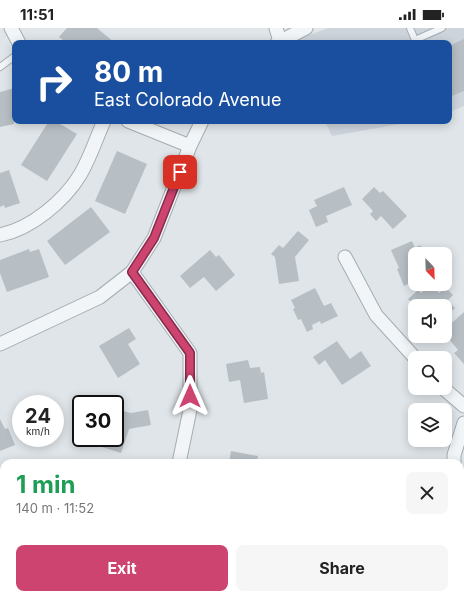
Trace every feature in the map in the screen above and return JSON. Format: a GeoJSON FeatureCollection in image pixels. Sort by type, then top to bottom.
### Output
{"type":"FeatureCollection","features":[{"type":"Feature","properties":{"kind":"street"},"geometry":{"type":"LineString","coordinates":[[276,28],[279,40]]}},
{"type":"Feature","properties":{"kind":"street"},"geometry":{"type":"LineString","coordinates":[[283,40],[306,28]]}},
{"type":"Feature","properties":{"kind":"street"},"geometry":{"type":"LineString","coordinates":[[0,235],[25,225],[47,212],[65,196],[80,175],[103,124]]}},
{"type":"Feature","properties":{"kind":"street"},"geometry":{"type":"LineString","coordinates":[[135,124],[190,146]]}},
{"type":"Feature","properties":{"kind":"street"},"geometry":{"type":"LineString","coordinates":[[0,344],[100,297],[132,272],[154,238],[190,146],[201,124]]}},
{"type":"Feature","properties":{"kind":"street"},"geometry":{"type":"LineString","coordinates":[[345,257],[376,315],[409,351]]}},
{"type":"Feature","properties":{"kind":"street"},"geometry":{"type":"LineString","coordinates":[[132,272],[190,353],[190,410],[180,459]]}},
{"type":"Feature","properties":{"kind":"street"},"geometry":{"type":"LineString","coordinates":[[451,395],[464,406]]}},
{"type":"Feature","properties":{"kind":"street"},"geometry":{"type":"LineString","coordinates":[[454,459],[464,424]]}},
{"type":"Feature","properties":{"kind":"lane"},"geometry":{"type":"LineString","coordinates":[[410,28],[415,40],[442,28]]}},
{"type":"Feature","properties":{"kind":"lane"},"geometry":{"type":"LineString","coordinates":[[0,68],[12,58]]}},
{"type":"Feature","properties":{"kind":"shaded area"},"geometry":{"type":"Polygon","coordinates":[[[328,28],[464,28],[464,106],[452,111],[452,40],[296,40],[328,28]]]}},
{"type":"Feature","properties":{"kind":"shaded area"},"geometry":{"type":"Polygon","coordinates":[[[326,124],[400,124],[332,136],[326,124]]]}},
{"type":"Feature","properties":{"kind":"building"},"geometry":{"type":"Polygon","coordinates":[[[67,28],[97,28],[111,40],[63,40],[59,37],[67,28]]]}},
{"type":"Feature","properties":{"kind":"building"},"geometry":{"type":"Polygon","coordinates":[[[464,39],[464,91],[452,96],[452,45],[464,39]]]}},
{"type":"Feature","properties":{"kind":"building"},"geometry":{"type":"Polygon","coordinates":[[[12,89],[12,124],[14,124],[0,127],[0,92],[12,89]]]}},
{"type":"Feature","properties":{"kind":"building"},"geometry":{"type":"Polygon","coordinates":[[[47,124],[60,124],[77,134],[47,181],[21,165],[47,124]]]}},
{"type":"Feature","properties":{"kind":"building"},"geometry":{"type":"Polygon","coordinates":[[[117,151],[147,164],[125,214],[95,201],[117,151]]]}},
{"type":"Feature","properties":{"kind":"building"},"geometry":{"type":"Polygon","coordinates":[[[9,170],[20,203],[5,208],[4,205],[0,207],[0,173],[9,170]]]}},
{"type":"Feature","properties":{"kind":"building"},"geometry":{"type":"Polygon","coordinates":[[[344,187],[352,205],[326,216],[328,222],[316,227],[309,210],[317,206],[314,200],[344,187]]]}},
{"type":"Feature","properties":{"kind":"building"},"geometry":{"type":"Polygon","coordinates":[[[374,187],[380,193],[383,191],[407,216],[393,229],[381,216],[376,221],[370,214],[373,211],[362,199],[374,187]]]}},
{"type":"Feature","properties":{"kind":"building"},"geometry":{"type":"Polygon","coordinates":[[[91,207],[110,232],[65,265],[47,241],[91,207]]]}},
{"type":"Feature","properties":{"kind":"building"},"geometry":{"type":"Polygon","coordinates":[[[298,231],[309,240],[295,257],[299,281],[279,284],[275,257],[271,254],[279,245],[283,248],[298,231]]]}},
{"type":"Feature","properties":{"kind":"building"},"geometry":{"type":"Polygon","coordinates":[[[412,241],[415,247],[408,247],[408,284],[404,286],[397,269],[399,268],[391,250],[412,241]]]}},
{"type":"Feature","properties":{"kind":"building"},"geometry":{"type":"Polygon","coordinates":[[[29,249],[30,252],[39,249],[49,277],[7,292],[0,273],[0,260],[29,249]]]}},
{"type":"Feature","properties":{"kind":"building"},"geometry":{"type":"Polygon","coordinates":[[[210,250],[216,257],[219,255],[235,275],[216,291],[204,277],[190,288],[180,276],[210,250]]]}},
{"type":"Feature","properties":{"kind":"building"},"geometry":{"type":"Polygon","coordinates":[[[315,288],[324,306],[331,303],[338,316],[321,324],[320,321],[312,325],[313,329],[307,332],[301,319],[298,320],[291,300],[315,288]]]}},
{"type":"Feature","properties":{"kind":"building"},"geometry":{"type":"Polygon","coordinates":[[[417,291],[421,293],[423,291],[437,291],[439,293],[442,291],[449,291],[453,295],[449,299],[408,299],[417,291]]]}},
{"type":"Feature","properties":{"kind":"building"},"geometry":{"type":"Polygon","coordinates":[[[464,312],[464,364],[454,353],[458,350],[452,343],[452,323],[464,312]]]}},
{"type":"Feature","properties":{"kind":"building"},"geometry":{"type":"Polygon","coordinates":[[[129,328],[136,339],[128,344],[140,364],[118,378],[99,346],[129,328]]]}},
{"type":"Feature","properties":{"kind":"building"},"geometry":{"type":"Polygon","coordinates":[[[337,341],[350,359],[361,351],[371,366],[342,385],[325,360],[319,365],[313,357],[337,341]]]}},
{"type":"Feature","properties":{"kind":"building"},"geometry":{"type":"Polygon","coordinates":[[[248,360],[250,368],[260,367],[261,373],[264,372],[268,399],[244,403],[240,380],[229,382],[226,364],[248,360]]]}},
{"type":"Feature","properties":{"kind":"building"},"geometry":{"type":"Polygon","coordinates":[[[148,410],[151,425],[129,429],[124,444],[124,411],[131,413],[148,410]]]}},
{"type":"Feature","properties":{"kind":"building"},"geometry":{"type":"Polygon","coordinates":[[[0,419],[5,429],[8,428],[12,438],[12,446],[0,451],[0,419]]]}},
{"type":"Feature","properties":{"kind":"building"},"geometry":{"type":"Polygon","coordinates":[[[102,447],[123,447],[121,453],[102,447]]]}},
{"type":"Feature","properties":{"kind":"building"},"geometry":{"type":"Polygon","coordinates":[[[231,451],[258,456],[258,459],[230,459],[231,451]]]}},
{"type":"Feature","properties":{"kind":"route"},"geometry":{"type":"LineString","coordinates":[[180,172],[154,238],[132,272],[190,353],[190,396]]}}]}
